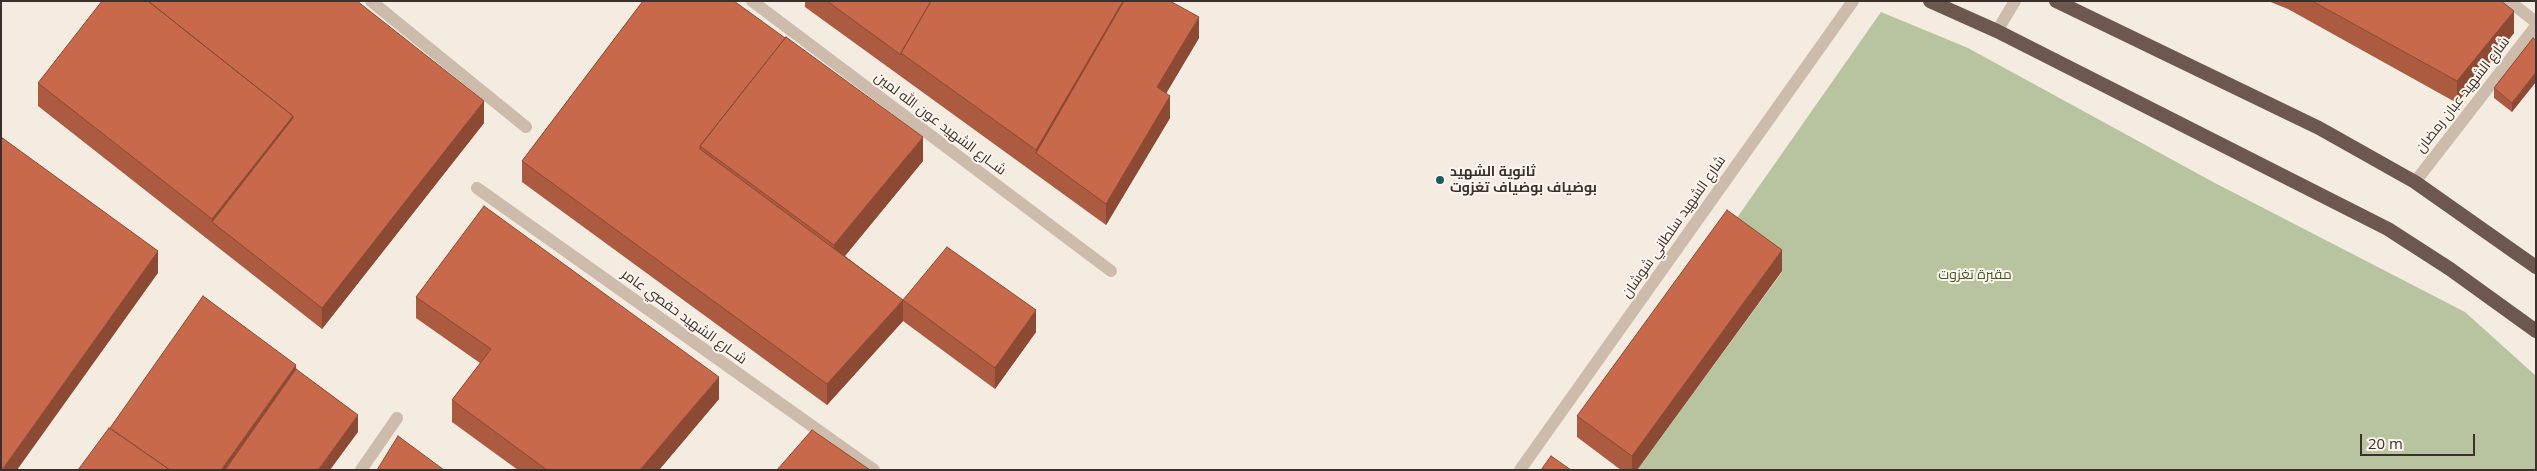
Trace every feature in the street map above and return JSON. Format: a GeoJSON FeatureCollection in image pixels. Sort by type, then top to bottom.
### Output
{"type":"FeatureCollection","features":[{"type":"Feature","properties":{"kind":"highway"},"geometry":{"type":"LineString","coordinates":[[1930,1],[1997,31],[2388,229],[2536,330]]}},
{"type":"Feature","properties":{"kind":"highway"},"geometry":{"type":"LineString","coordinates":[[2056,1],[2320,128],[2415,182],[2536,266]]}},
{"type":"Feature","properties":{"kind":"street"},"geometry":{"type":"LineString","coordinates":[[372,1],[526,126]]}},
{"type":"Feature","properties":{"kind":"street","name":"شــارع الشهيد عون الله لمين"},"geometry":{"type":"LineString","coordinates":[[752,1],[1111,271]]}},
{"type":"Feature","properties":{"kind":"street","name":"شارع الشهيد سلطاني شوشان"},"geometry":{"type":"LineString","coordinates":[[1520,470],[1853,1]]}},
{"type":"Feature","properties":{"kind":"street"},"geometry":{"type":"LineString","coordinates":[[1997,31],[2015,1]]}},
{"type":"Feature","properties":{"kind":"street"},"geometry":{"type":"LineString","coordinates":[[2509,1],[2536,22]]}},
{"type":"Feature","properties":{"kind":"street","name":"شارع الشهيد عبان رمضان"},"geometry":{"type":"LineString","coordinates":[[2415,182],[2536,26]]}},
{"type":"Feature","properties":{"kind":"street","name":"شــارع الشهيد حفصي عامر"},"geometry":{"type":"LineString","coordinates":[[477,188],[874,470]]}},
{"type":"Feature","properties":{"kind":"street"},"geometry":{"type":"LineString","coordinates":[[361,470],[397,418]]}},
{"type":"Feature","properties":{"kind":"green space","name":"مقبرة تغزوت"},"geometry":{"type":"Polygon","coordinates":[[[1881,12],[1968,48],[2213,182],[2465,312],[2536,376],[2536,470],[1637,470],[1782,272],[1727,232],[1881,12]]]}},
{"type":"Feature","properties":{"kind":"building"},"geometry":{"type":"Polygon","coordinates":[[[102,1],[148,1],[293,116],[212,219],[38,83],[102,1]]]}},
{"type":"Feature","properties":{"kind":"building"},"geometry":{"type":"Polygon","coordinates":[[[148,1],[357,1],[484,101],[322,308],[212,222],[293,116],[148,1]]]}},
{"type":"Feature","properties":{"kind":"building"},"geometry":{"type":"Polygon","coordinates":[[[643,1],[734,1],[785,38],[700,146],[700,149],[903,300],[827,384],[522,161],[643,1]]]}},
{"type":"Feature","properties":{"kind":"building"},"geometry":{"type":"Polygon","coordinates":[[[827,1],[931,1],[901,55],[827,1]]]}},
{"type":"Feature","properties":{"kind":"building"},"geometry":{"type":"Polygon","coordinates":[[[931,1],[1123,1],[1036,150],[901,53],[931,1]]]}},
{"type":"Feature","properties":{"kind":"building"},"geometry":{"type":"Polygon","coordinates":[[[1124,1],[1170,1],[1199,17],[1157,87],[1170,96],[1106,204],[1036,153],[1124,1]]]}},
{"type":"Feature","properties":{"kind":"building"},"geometry":{"type":"Polygon","coordinates":[[[2312,1],[2501,1],[2514,11],[2457,81],[2312,1]]]}},
{"type":"Feature","properties":{"kind":"building"},"geometry":{"type":"Polygon","coordinates":[[[786,37],[923,137],[834,245],[700,146],[786,37]]]}},
{"type":"Feature","properties":{"kind":"building"},"geometry":{"type":"Polygon","coordinates":[[[2533,38],[2536,40],[2536,72],[2512,103],[2494,88],[2533,38]]]}},
{"type":"Feature","properties":{"kind":"building"},"geometry":{"type":"Polygon","coordinates":[[[1,137],[158,251],[2,470],[1,470],[1,137]]]}},
{"type":"Feature","properties":{"kind":"building"},"geometry":{"type":"Polygon","coordinates":[[[484,206],[719,377],[640,470],[547,470],[452,400],[491,349],[416,297],[484,206]]]}},
{"type":"Feature","properties":{"kind":"building"},"geometry":{"type":"Polygon","coordinates":[[[1727,210],[1782,250],[1632,456],[1577,416],[1727,210]]]}},
{"type":"Feature","properties":{"kind":"building"},"geometry":{"type":"Polygon","coordinates":[[[947,247],[1036,310],[995,368],[903,300],[947,247]]]}},
{"type":"Feature","properties":{"kind":"building"},"geometry":{"type":"Polygon","coordinates":[[[203,296],[296,365],[221,470],[170,470],[110,428],[203,296]]]}},
{"type":"Feature","properties":{"kind":"building"},"geometry":{"type":"Polygon","coordinates":[[[296,369],[358,415],[318,470],[225,470],[296,369]]]}},
{"type":"Feature","properties":{"kind":"building"},"geometry":{"type":"Polygon","coordinates":[[[109,428],[170,470],[78,470],[109,428]]]}},
{"type":"Feature","properties":{"kind":"building"},"geometry":{"type":"Polygon","coordinates":[[[812,430],[870,470],[777,470],[812,430]]]}},
{"type":"Feature","properties":{"kind":"building"},"geometry":{"type":"Polygon","coordinates":[[[398,436],[444,470],[377,470],[398,436]]]}},
{"type":"Feature","properties":{"kind":"building"},"geometry":{"type":"Polygon","coordinates":[[[1551,456],[1571,470],[1541,470],[1551,456]]]}},
{"type":"Feature","properties":{"kind":"place","name":"ثانوية الشهيد بوضياف بوضياف تغزوت"},"geometry":{"type":"Point","coordinates":[1440,180]}}]}
